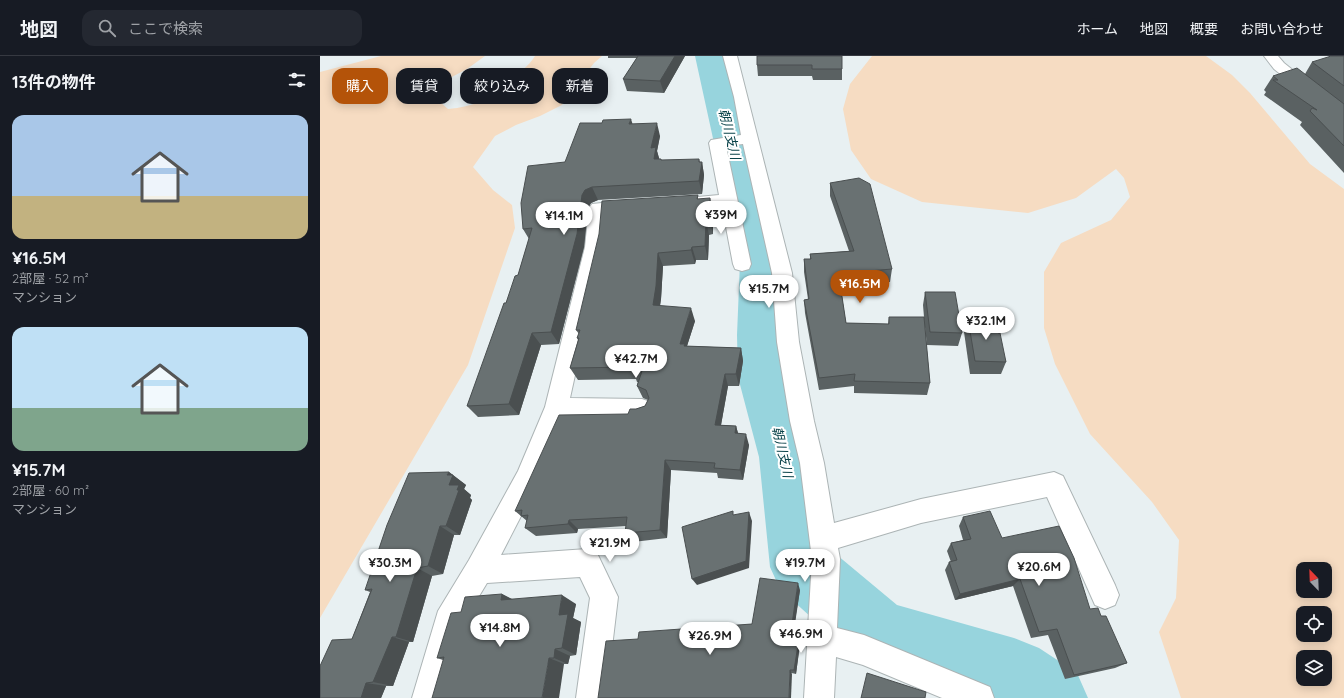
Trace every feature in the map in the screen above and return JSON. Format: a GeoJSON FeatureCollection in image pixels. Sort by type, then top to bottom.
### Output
{"type":"FeatureCollection","features":[{"type":"Feature","properties":{"kind":"street"},"geometry":{"type":"LineString","coordinates":[[730,56],[742,97],[748,138],[782,273],[788,342],[802,420],[812,464],[825,549],[823,639],[819,698]]}},
{"type":"Feature","properties":{"kind":"street"},"geometry":{"type":"LineString","coordinates":[[1271,56],[1279,66],[1341,112]]}},
{"type":"Feature","properties":{"kind":"street"},"geometry":{"type":"LineString","coordinates":[[742,264],[717,143],[748,138]]}},
{"type":"Feature","properties":{"kind":"street"},"geometry":{"type":"LineString","coordinates":[[427,698],[448,621],[479,570],[528,477],[556,407],[594,247],[598,208],[729,200]]}},
{"type":"Feature","properties":{"kind":"street"},"geometry":{"type":"LineString","coordinates":[[556,407],[642,409]]}},
{"type":"Feature","properties":{"kind":"street"},"geometry":{"type":"LineString","coordinates":[[825,549],[921,511],[1054,484],[1105,595]]}},
{"type":"Feature","properties":{"kind":"street"},"geometry":{"type":"LineString","coordinates":[[479,570],[587,563],[604,596],[591,698]]}},
{"type":"Feature","properties":{"kind":"street"},"geometry":{"type":"LineString","coordinates":[[823,639],[864,650],[979,698]]}},
{"type":"Feature","properties":{"kind":"shaded area"},"geometry":{"type":"Polygon","coordinates":[[[381,56],[485,56],[468,68],[460,68],[460,73],[452,77],[452,68],[396,68],[396,104],[442,104],[448,109],[473,104],[544,104],[544,68],[524,68],[535,56],[602,56],[590,68],[552,68],[552,104],[563,104],[562,105],[495,136],[473,167],[493,190],[512,205],[515,228],[468,365],[320,618],[320,72],[332,69],[332,104],[388,104],[388,68],[335,68],[381,56]]]}},
{"type":"Feature","properties":{"kind":"shaded area"},"geometry":{"type":"Polygon","coordinates":[[[872,56],[1206,56],[1232,75],[1250,93],[1310,164],[1344,189],[1344,698],[1181,698],[1159,632],[1176,598],[1179,540],[1152,502],[1090,434],[1055,364],[1044,328],[1044,272],[1061,243],[1111,220],[1130,197],[1124,178],[1116,169],[1076,198],[1028,213],[922,202],[871,179],[851,150],[843,109],[850,84],[872,56]]]}},
{"type":"Feature","properties":{"kind":"building"},"geometry":{"type":"Polygon","coordinates":[[[638,56],[675,56],[660,81],[623,79],[638,56]]]}},
{"type":"Feature","properties":{"kind":"building"},"geometry":{"type":"Polygon","coordinates":[[[757,56],[842,56],[842,69],[812,69],[812,65],[757,65],[757,56]]]}},
{"type":"Feature","properties":{"kind":"building"},"geometry":{"type":"Polygon","coordinates":[[[1331,56],[1344,56],[1344,86],[1312,62],[1331,56]]]}},
{"type":"Feature","properties":{"kind":"building"},"geometry":{"type":"Polygon","coordinates":[[[1297,68],[1344,104],[1344,146],[1310,111],[1312,108],[1317,110],[1273,80],[1278,80],[1273,76],[1297,68]]]}},
{"type":"Feature","properties":{"kind":"building"},"geometry":{"type":"Polygon","coordinates":[[[631,119],[629,124],[657,123],[651,148],[656,147],[654,159],[699,159],[699,162],[702,162],[699,181],[592,187],[585,190],[582,195],[577,234],[551,332],[532,333],[509,404],[467,406],[504,303],[506,303],[515,276],[518,275],[532,228],[523,229],[521,203],[528,166],[565,162],[580,123],[602,123],[603,120],[631,119]]]}},
{"type":"Feature","properties":{"kind":"building"},"geometry":{"type":"Polygon","coordinates":[[[859,178],[870,184],[892,269],[846,273],[847,277],[839,277],[846,323],[889,324],[889,317],[924,317],[930,383],[854,381],[855,374],[819,378],[804,300],[809,299],[804,259],[811,259],[810,254],[854,251],[830,183],[859,178]]]}},
{"type":"Feature","properties":{"kind":"building"},"geometry":{"type":"Polygon","coordinates":[[[698,195],[697,199],[710,198],[710,221],[706,221],[705,246],[692,247],[691,250],[658,253],[653,305],[691,308],[680,344],[685,344],[684,346],[741,348],[736,374],[725,374],[715,425],[736,426],[735,433],[746,434],[740,470],[714,468],[715,463],[665,460],[660,530],[625,533],[627,517],[569,520],[568,524],[525,528],[528,515],[521,516],[522,510],[515,511],[559,415],[628,414],[630,409],[645,406],[649,398],[646,390],[637,386],[642,371],[631,370],[632,367],[570,368],[579,338],[577,338],[580,330],[576,330],[599,234],[602,201],[698,195]]]}},
{"type":"Feature","properties":{"kind":"building"},"geometry":{"type":"Polygon","coordinates":[[[925,292],[955,292],[962,333],[930,332],[925,292]]]}},
{"type":"Feature","properties":{"kind":"building"},"geometry":{"type":"Polygon","coordinates":[[[968,319],[995,319],[998,333],[1000,333],[1006,362],[975,361],[968,319]]]}},
{"type":"Feature","properties":{"kind":"building"},"geometry":{"type":"Polygon","coordinates":[[[449,472],[447,475],[453,475],[449,485],[459,485],[457,490],[459,490],[446,526],[440,526],[428,566],[417,568],[396,637],[392,637],[373,682],[366,683],[361,698],[320,698],[320,666],[332,640],[352,639],[372,589],[365,590],[387,525],[409,473],[449,472]]]}},
{"type":"Feature","properties":{"kind":"building"},"geometry":{"type":"Polygon","coordinates":[[[733,511],[733,515],[749,512],[746,561],[692,579],[682,527],[733,511]]]}},
{"type":"Feature","properties":{"kind":"building"},"geometry":{"type":"Polygon","coordinates":[[[990,511],[1002,538],[1059,526],[1074,558],[1090,609],[1098,608],[1101,616],[1106,616],[1127,663],[1074,675],[1057,629],[1039,632],[1020,579],[960,594],[949,562],[957,560],[951,543],[971,539],[963,517],[990,511]]]}},
{"type":"Feature","properties":{"kind":"building"},"geometry":{"type":"Polygon","coordinates":[[[760,578],[798,583],[790,638],[799,639],[794,670],[790,670],[789,698],[598,698],[606,641],[638,639],[639,632],[752,624],[760,578]]]}},
{"type":"Feature","properties":{"kind":"building"},"geometry":{"type":"Polygon","coordinates":[[[502,594],[501,600],[562,595],[559,615],[568,614],[562,648],[555,649],[554,658],[549,658],[542,698],[432,698],[444,657],[437,658],[451,613],[461,612],[465,597],[502,594]]]}},
{"type":"Feature","properties":{"kind":"building"},"geometry":{"type":"Polygon","coordinates":[[[867,673],[926,692],[925,698],[861,698],[867,673]]]}},
{"type":"Feature","properties":{"kind":"waterway","name":"朝川支川"},"geometry":{"type":"LineString","coordinates":[[710,56],[762,262],[761,335],[764,377],[787,457],[802,567],[879,633],[1014,673],[1052,698]]}}]}
